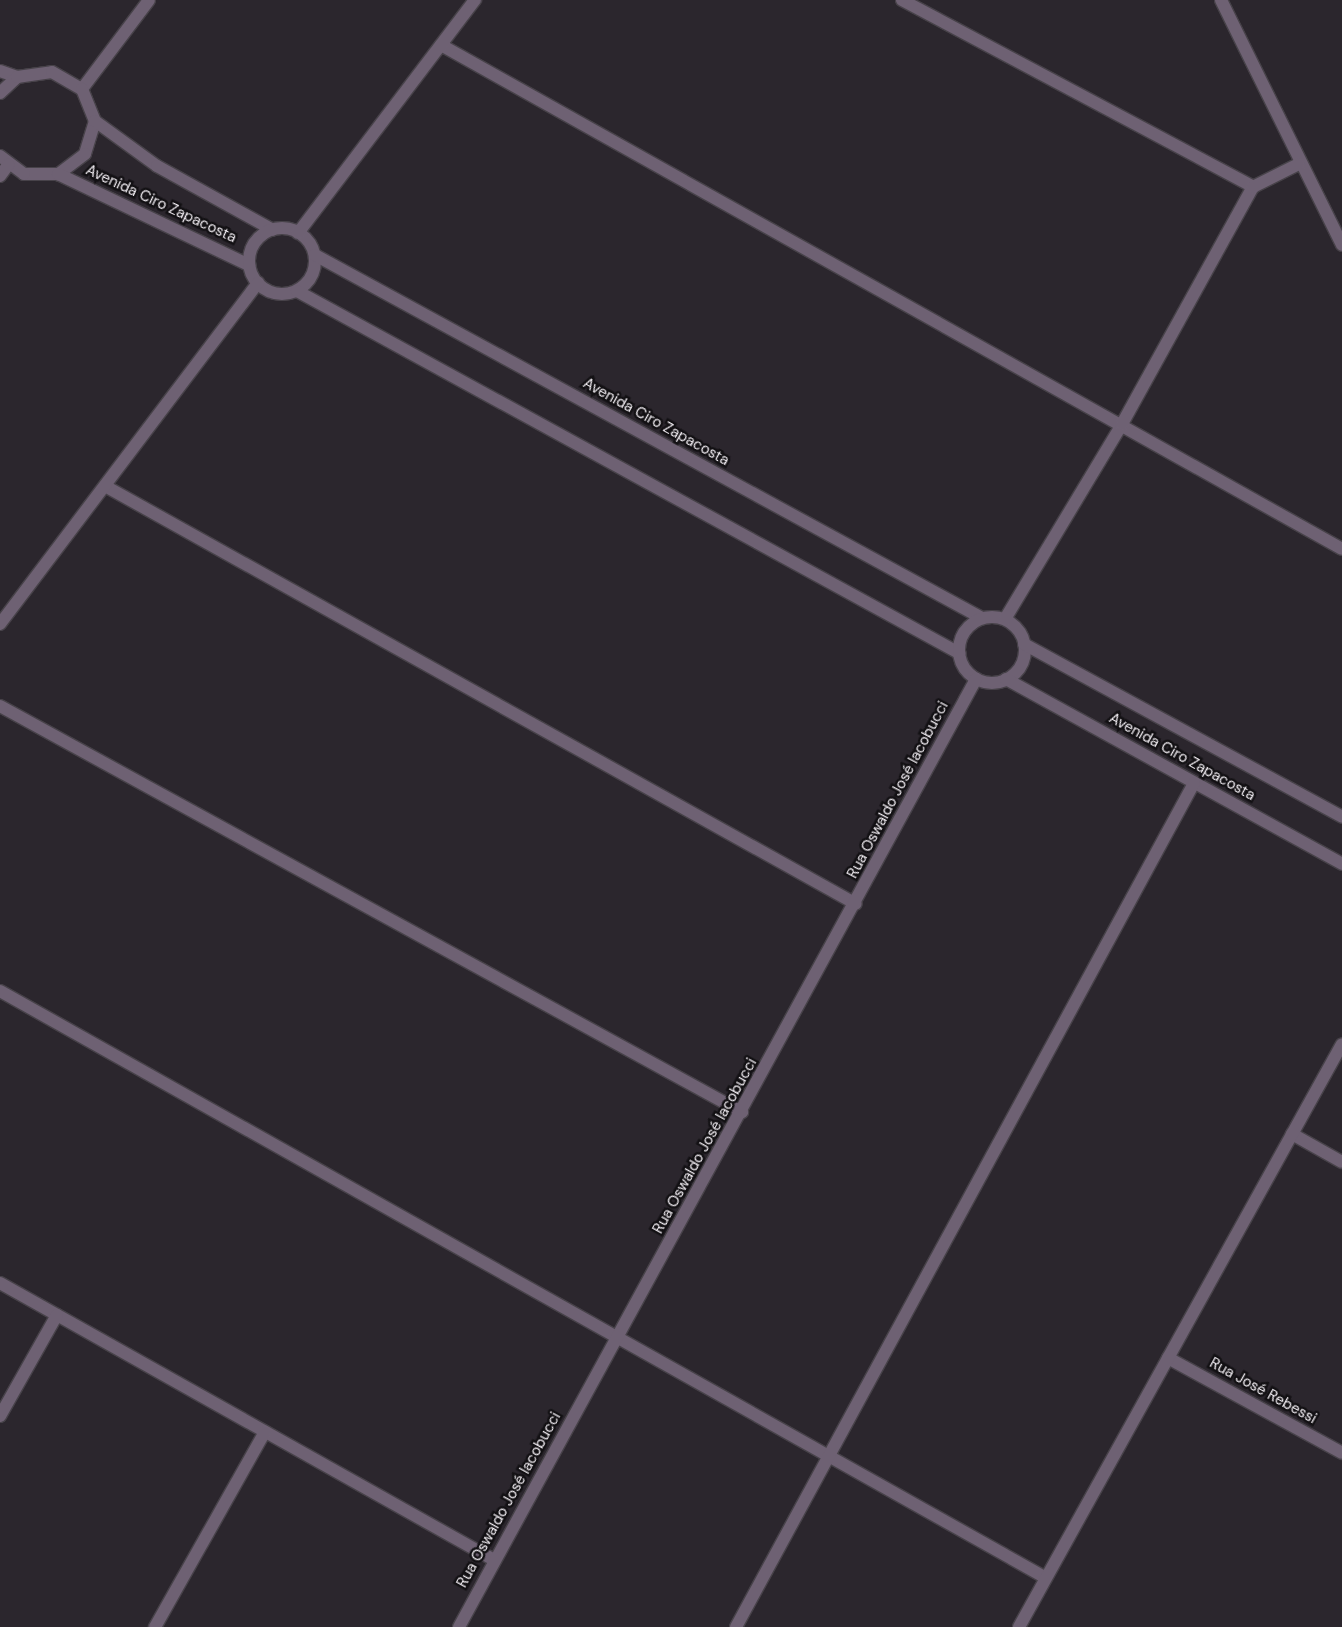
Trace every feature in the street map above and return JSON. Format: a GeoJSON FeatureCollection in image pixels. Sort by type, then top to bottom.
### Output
{"type":"FeatureCollection","features":[{"type":"Feature","properties":{"kind":"street"},"geometry":{"type":"LineString","coordinates":[[82,89],[149,0]]}},
{"type":"Feature","properties":{"kind":"street"},"geometry":{"type":"LineString","coordinates":[[298,233],[475,0]]}},
{"type":"Feature","properties":{"kind":"street"},"geometry":{"type":"LineString","coordinates":[[902,0],[1253,187]]}},
{"type":"Feature","properties":{"kind":"street"},"geometry":{"type":"LineString","coordinates":[[1221,0],[1299,164],[1342,245]]}},
{"type":"Feature","properties":{"kind":"street"},"geometry":{"type":"LineString","coordinates":[[441,45],[1122,424],[1342,549]]}},
{"type":"Feature","properties":{"kind":"street"},"geometry":{"type":"LineString","coordinates":[[0,71],[17,77],[52,72],[82,89],[95,120]]}},
{"type":"Feature","properties":{"kind":"street"},"geometry":{"type":"LineString","coordinates":[[0,93],[17,77]]}},
{"type":"Feature","properties":{"kind":"street","name":"Avenida Ciro Zapacosta"},"geometry":{"type":"LineString","coordinates":[[58,174],[85,154],[95,120],[157,166],[273,230],[298,233],[314,255],[982,618],[1005,619],[1014,626],[1024,644],[1342,817]]}},
{"type":"Feature","properties":{"kind":"street"},"geometry":{"type":"LineString","coordinates":[[0,176],[4,160]]}},
{"type":"Feature","properties":{"kind":"street","name":"Avenida Ciro Zapacosta"},"geometry":{"type":"LineString","coordinates":[[4,160],[24,174],[58,174],[249,264],[255,243],[273,230]]}},
{"type":"Feature","properties":{"kind":"street"},"geometry":{"type":"LineString","coordinates":[[1005,619],[1122,424],[1253,187],[1299,164]]}},
{"type":"Feature","properties":{"kind":"street"},"geometry":{"type":"LineString","coordinates":[[297,290],[311,276],[314,255]]}},
{"type":"Feature","properties":{"kind":"street"},"geometry":{"type":"LineString","coordinates":[[249,264],[258,283],[276,293],[297,290],[959,653],[976,679]]}},
{"type":"Feature","properties":{"kind":"street"},"geometry":{"type":"LineString","coordinates":[[0,624],[258,283]]}},
{"type":"Feature","properties":{"kind":"street"},"geometry":{"type":"LineString","coordinates":[[105,486],[856,904]]}},
{"type":"Feature","properties":{"kind":"street"},"geometry":{"type":"LineString","coordinates":[[959,653],[964,632],[982,618]]}},
{"type":"Feature","properties":{"kind":"street"},"geometry":{"type":"LineString","coordinates":[[1006,679],[1021,664],[1024,644]]}},
{"type":"Feature","properties":{"kind":"street","name":"Avenida Ciro Zapacosta"},"geometry":{"type":"LineString","coordinates":[[976,679],[1006,679],[1342,864]]}},
{"type":"Feature","properties":{"kind":"street","name":"Rua Oswaldo José Iacobucci"},"geometry":{"type":"LineString","coordinates":[[459,1627],[494,1560],[856,904],[976,679]]}},
{"type":"Feature","properties":{"kind":"street"},"geometry":{"type":"LineString","coordinates":[[0,706],[742,1112]]}},
{"type":"Feature","properties":{"kind":"street"},"geometry":{"type":"LineString","coordinates":[[736,1627],[1194,782]]}},
{"type":"Feature","properties":{"kind":"street"},"geometry":{"type":"LineString","coordinates":[[0,991],[1046,1578]]}},
{"type":"Feature","properties":{"kind":"street"},"geometry":{"type":"LineString","coordinates":[[1019,1627],[1342,1044]]}},
{"type":"Feature","properties":{"kind":"street"},"geometry":{"type":"LineString","coordinates":[[1292,1134],[1342,1162]]}},
{"type":"Feature","properties":{"kind":"street"},"geometry":{"type":"LineString","coordinates":[[0,1282],[494,1560]]}},
{"type":"Feature","properties":{"kind":"street"},"geometry":{"type":"LineString","coordinates":[[0,1416],[57,1315]]}},
{"type":"Feature","properties":{"kind":"street","name":"Rua José Rebessi"},"geometry":{"type":"LineString","coordinates":[[1168,1358],[1342,1453]]}},
{"type":"Feature","properties":{"kind":"street"},"geometry":{"type":"LineString","coordinates":[[155,1627],[265,1432]]}}]}
